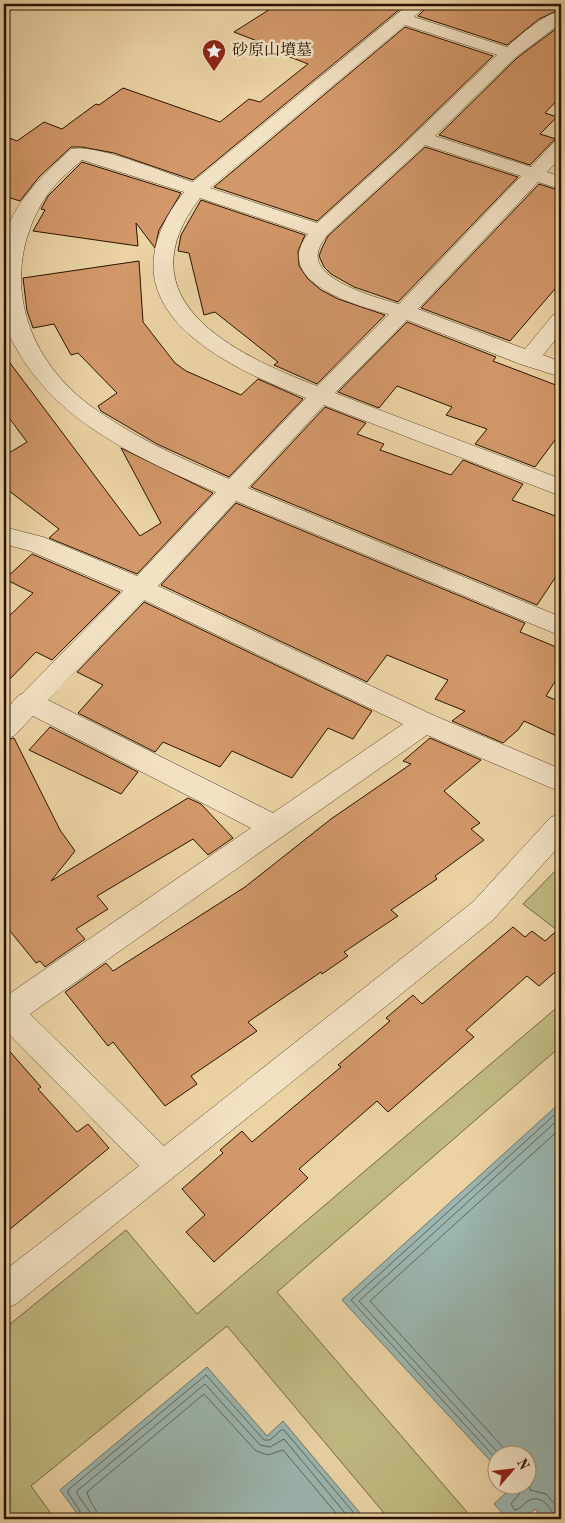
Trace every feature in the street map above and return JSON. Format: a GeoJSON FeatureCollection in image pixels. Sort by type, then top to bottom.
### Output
{"type":"FeatureCollection","features":[{"type":"Feature","properties":{"kind":"street"},"geometry":{"type":"LineString","coordinates":[[419,4],[196,190],[167,232],[162,263],[164,279],[170,295],[195,328],[213,344],[235,357],[322,395],[561,488]]}},
{"type":"Feature","properties":{"kind":"street"},"geometry":{"type":"LineString","coordinates":[[561,16],[544,26],[509,53],[423,138],[320,231],[309,247],[308,255],[313,270],[320,278],[349,294],[381,306],[404,311],[561,370]]}},
{"type":"Feature","properties":{"kind":"street"},"geometry":{"type":"LineString","coordinates":[[401,18],[509,53]]}},
{"type":"Feature","properties":{"kind":"street"},"geometry":{"type":"LineString","coordinates":[[423,138],[561,183]]}},
{"type":"Feature","properties":{"kind":"street"},"geometry":{"type":"LineString","coordinates":[[4,729],[28,702],[141,588],[322,395],[561,146]]}},
{"type":"Feature","properties":{"kind":"street"},"geometry":{"type":"LineString","coordinates":[[320,231],[101,158],[78,153],[47,183],[33,201],[22,219],[14,238],[7,278],[14,319],[31,355],[52,383],[73,403],[125,440],[233,491],[561,627]]}},
{"type":"Feature","properties":{"kind":"street"},"geometry":{"type":"LineString","coordinates":[[528,359],[561,320]]}},
{"type":"Feature","properties":{"kind":"street"},"geometry":{"type":"LineString","coordinates":[[4,535],[20,541],[34,543],[141,588],[425,723],[561,781]]}},
{"type":"Feature","properties":{"kind":"street"},"geometry":{"type":"LineString","coordinates":[[28,702],[275,827]]}},
{"type":"Feature","properties":{"kind":"street"},"geometry":{"type":"LineString","coordinates":[[163,1167],[5,1012],[425,723]]}},
{"type":"Feature","properties":{"kind":"street"},"geometry":{"type":"LineString","coordinates":[[4,1292],[483,911],[561,825]]}},
{"type":"Feature","properties":{"kind":"shaded area"},"geometry":{"type":"Polygon","coordinates":[[[561,865],[561,933],[523,904],[561,865]]]}},
{"type":"Feature","properties":{"kind":"shaded area"},"geometry":{"type":"Polygon","coordinates":[[[561,1004],[561,1046],[277,1292],[473,1519],[389,1519],[227,1326],[31,1486],[55,1519],[4,1519],[4,1329],[126,1230],[197,1314],[561,1004]]]}},
{"type":"Feature","properties":{"kind":"water"},"geometry":{"type":"Polygon","coordinates":[[[561,1102],[561,1519],[545,1519],[535,1509],[525,1519],[508,1519],[494,1504],[502,1496],[538,1496],[538,1446],[488,1446],[488,1458],[342,1300],[561,1102]]]}},
{"type":"Feature","properties":{"kind":"water"},"geometry":{"type":"Polygon","coordinates":[[[207,1367],[267,1436],[283,1421],[365,1519],[81,1519],[60,1490],[207,1367]]]}},
{"type":"Feature","properties":{"kind":"building"},"geometry":{"type":"Polygon","coordinates":[[[278,4],[406,4],[193,180],[114,153],[82,147],[71,147],[39,177],[20,201],[4,196],[4,136],[17,141],[44,122],[62,129],[96,104],[99,105],[123,88],[220,122],[249,99],[260,102],[308,64],[272,50],[275,48],[234,32],[278,4]]]}},
{"type":"Feature","properties":{"kind":"building"},"geometry":{"type":"Polygon","coordinates":[[[430,4],[561,4],[561,9],[539,19],[507,45],[418,16],[430,4]]]}},
{"type":"Feature","properties":{"kind":"building"},"geometry":{"type":"Polygon","coordinates":[[[561,25],[561,96],[545,113],[557,117],[540,134],[556,139],[530,165],[439,135],[517,58],[561,25]]]}},
{"type":"Feature","properties":{"kind":"building"},"geometry":{"type":"Polygon","coordinates":[[[405,27],[493,56],[397,149],[317,221],[214,187],[405,27]]]}},
{"type":"Feature","properties":{"kind":"building"},"geometry":{"type":"Polygon","coordinates":[[[425,147],[518,177],[398,302],[354,287],[331,274],[324,267],[319,256],[328,236],[425,147]]]}},
{"type":"Feature","properties":{"kind":"building"},"geometry":{"type":"Polygon","coordinates":[[[82,162],[181,193],[159,230],[155,248],[136,223],[138,246],[33,231],[45,210],[41,209],[48,196],[82,162]]]}},
{"type":"Feature","properties":{"kind":"building"},"geometry":{"type":"Polygon","coordinates":[[[539,184],[561,191],[561,282],[510,341],[421,308],[539,184]]]}},
{"type":"Feature","properties":{"kind":"building"},"geometry":{"type":"Polygon","coordinates":[[[201,200],[305,235],[298,251],[299,266],[308,279],[321,290],[338,299],[385,315],[317,384],[274,365],[278,362],[215,312],[204,315],[189,253],[178,251],[181,235],[201,200]]]}},
{"type":"Feature","properties":{"kind":"building"},"geometry":{"type":"Polygon","coordinates":[[[139,261],[143,322],[175,363],[186,371],[241,395],[258,379],[303,399],[229,477],[157,444],[101,411],[98,406],[117,393],[78,353],[71,355],[54,324],[33,328],[27,311],[23,278],[139,261]]]}},
{"type":"Feature","properties":{"kind":"building"},"geometry":{"type":"Polygon","coordinates":[[[407,322],[496,357],[493,361],[561,387],[561,432],[535,467],[475,444],[487,429],[446,415],[452,407],[397,386],[379,408],[338,392],[407,322]]]}},
{"type":"Feature","properties":{"kind":"building"},"geometry":{"type":"Polygon","coordinates":[[[4,355],[140,536],[161,523],[121,448],[213,493],[137,574],[49,538],[59,529],[4,487],[4,456],[27,442],[4,411],[4,355]]]}},
{"type":"Feature","properties":{"kind":"building"},"geometry":{"type":"Polygon","coordinates":[[[325,407],[366,423],[357,434],[384,444],[380,450],[451,475],[463,460],[523,484],[512,500],[561,518],[561,569],[537,605],[251,487],[325,407]]]}},
{"type":"Feature","properties":{"kind":"building"},"geometry":{"type":"Polygon","coordinates":[[[236,503],[525,623],[520,632],[561,649],[561,672],[546,696],[561,702],[561,738],[524,721],[518,730],[503,743],[452,721],[465,711],[435,699],[448,680],[387,655],[367,682],[161,585],[236,503]]]}},
{"type":"Feature","properties":{"kind":"building"},"geometry":{"type":"Polygon","coordinates":[[[32,554],[120,592],[52,660],[36,652],[4,685],[4,621],[33,593],[5,579],[32,554]]]}},
{"type":"Feature","properties":{"kind":"building"},"geometry":{"type":"Polygon","coordinates":[[[144,602],[372,711],[353,739],[328,728],[292,778],[232,751],[220,767],[163,742],[155,752],[78,713],[103,685],[77,672],[144,602]]]}},
{"type":"Feature","properties":{"kind":"building"},"geometry":{"type":"Polygon","coordinates":[[[50,727],[138,772],[121,794],[29,750],[50,727]]]}},
{"type":"Feature","properties":{"kind":"building"},"geometry":{"type":"Polygon","coordinates":[[[14,738],[60,830],[75,851],[51,881],[188,798],[201,804],[233,838],[208,855],[193,839],[97,896],[108,909],[76,929],[85,939],[45,967],[40,961],[36,963],[10,931],[4,939],[4,741],[14,738]]]}},
{"type":"Feature","properties":{"kind":"building"},"geometry":{"type":"Polygon","coordinates":[[[430,738],[481,760],[444,791],[480,823],[471,829],[484,840],[435,876],[437,879],[391,910],[398,916],[344,952],[348,956],[322,974],[321,972],[248,1022],[257,1031],[191,1076],[197,1084],[165,1106],[113,1042],[108,1046],[65,992],[106,963],[113,971],[245,887],[331,819],[411,764],[403,761],[430,738]]]}},
{"type":"Feature","properties":{"kind":"building"},"geometry":{"type":"Polygon","coordinates":[[[513,927],[525,937],[532,931],[545,941],[561,927],[561,967],[539,986],[527,976],[466,1030],[474,1037],[388,1112],[377,1101],[299,1169],[308,1178],[214,1262],[186,1232],[205,1215],[182,1189],[223,1153],[220,1150],[242,1131],[252,1142],[341,1067],[338,1065],[390,1021],[386,1018],[413,995],[422,1004],[513,927]]]}},
{"type":"Feature","properties":{"kind":"building"},"geometry":{"type":"Polygon","coordinates":[[[4,1045],[41,1087],[38,1089],[77,1132],[88,1124],[109,1148],[4,1234],[4,1045]]]}},
{"type":"Feature","properties":{"kind":"place","name":"砂原山墳墓"},"geometry":{"type":"Point","coordinates":[214,72]}}]}
